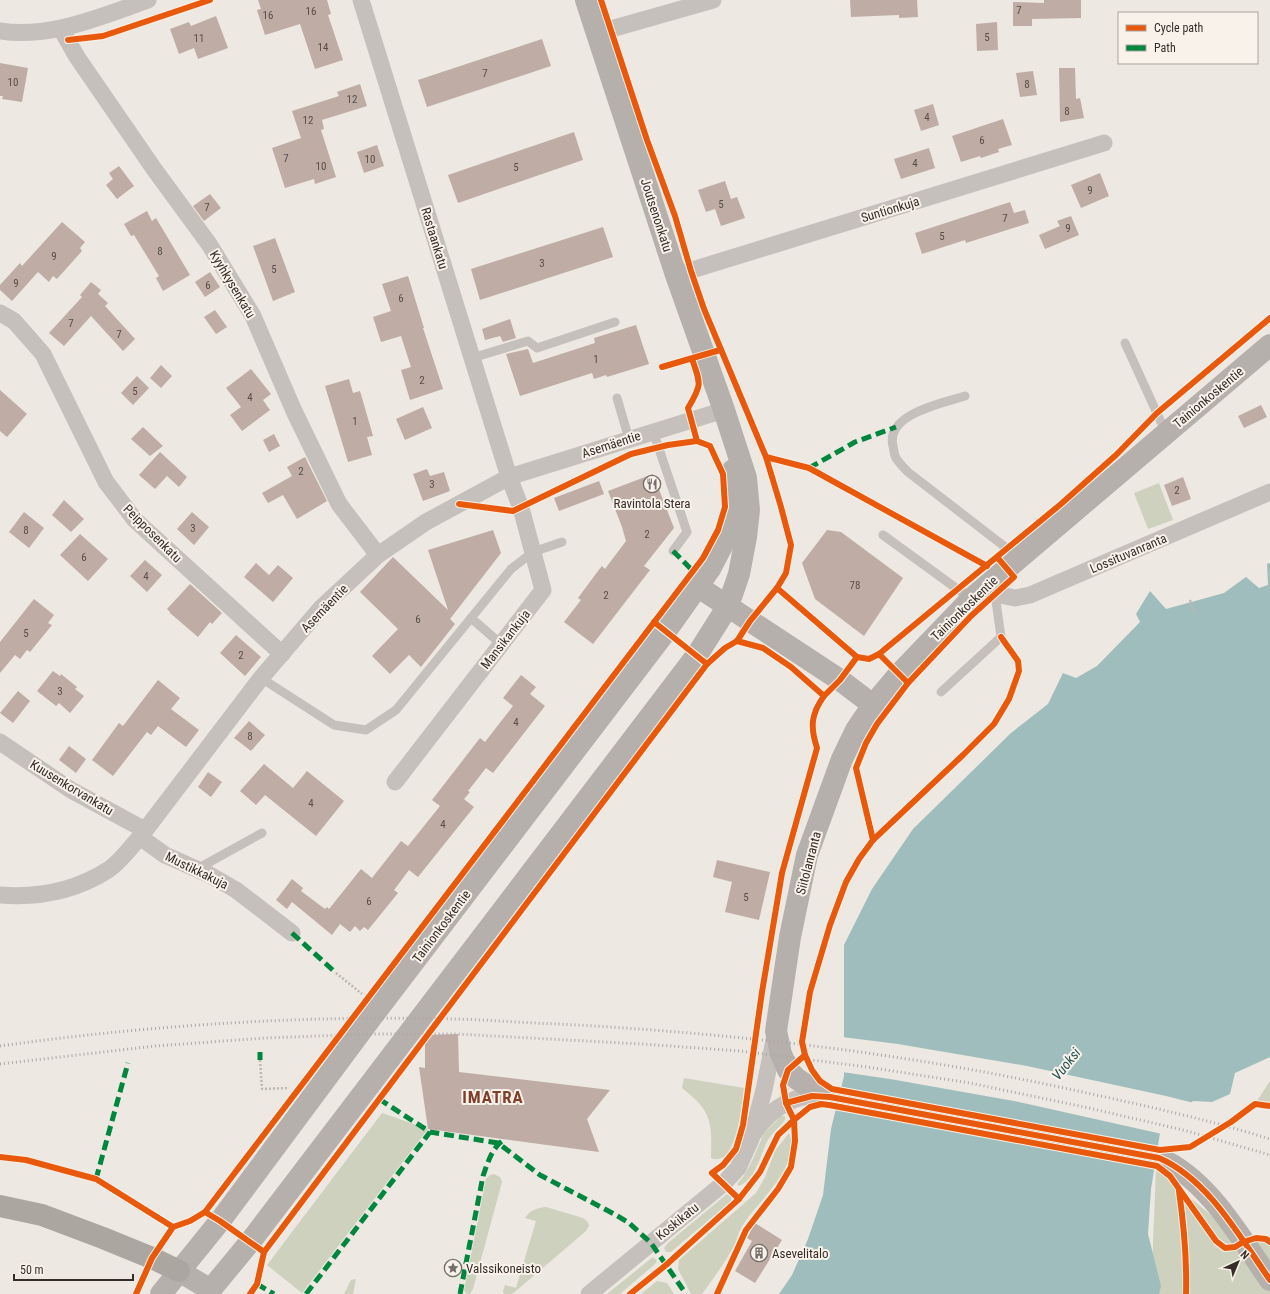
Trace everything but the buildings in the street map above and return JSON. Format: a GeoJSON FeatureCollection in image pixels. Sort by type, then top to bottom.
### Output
{"type":"FeatureCollection","features":[{"type":"Feature","properties":{"kind":"highway"},"geometry":{"type":"LineString","coordinates":[[0,1206],[42,1214],[152,1258],[178,1272]]}},
{"type":"Feature","properties":{"kind":"main road","name":"Joutsenonkatu"},"geometry":{"type":"LineString","coordinates":[[586,0],[676,275],[746,478],[749,510],[746,537],[739,574],[728,606]]}},
{"type":"Feature","properties":{"kind":"main road","name":"Tainionkoskentie"},"geometry":{"type":"LineString","coordinates":[[873,705],[899,674],[984,593],[1018,557],[1270,345]]}},
{"type":"Feature","properties":{"kind":"main road","name":"Joutsenonkatu"},"geometry":{"type":"LineString","coordinates":[[697,586],[710,570],[723,544],[732,512],[733,478],[727,420]]}},
{"type":"Feature","properties":{"kind":"main road","name":"Tainionkoskentie"},"geometry":{"type":"LineString","coordinates":[[161,1294],[220,1221],[376,1012],[666,631],[697,586]]}},
{"type":"Feature","properties":{"kind":"main road"},"geometry":{"type":"LineString","coordinates":[[697,586],[840,680],[873,705]]}},
{"type":"Feature","properties":{"kind":"main road"},"geometry":{"type":"LineString","coordinates":[[178,1272],[212,1293],[687,668],[706,642],[728,606]]}},
{"type":"Feature","properties":{"kind":"main road","name":"Siitolanranta"},"geometry":{"type":"LineString","coordinates":[[776,1032],[790,937],[807,855],[842,759],[856,730],[873,705]]}},
{"type":"Feature","properties":{"kind":"main road"},"geometry":{"type":"LineString","coordinates":[[776,1032],[781,1054],[788,1070],[797,1079],[830,1097],[1158,1158],[1166,1162],[1186,1174],[1212,1199],[1270,1280]]}},
{"type":"Feature","properties":{"kind":"street"},"geometry":{"type":"LineString","coordinates":[[0,31],[16,34],[61,29],[148,0]]}},
{"type":"Feature","properties":{"kind":"street","name":"Rastaankatu"},"geometry":{"type":"LineString","coordinates":[[361,0],[509,477]]}},
{"type":"Feature","properties":{"kind":"street"},"geometry":{"type":"LineString","coordinates":[[597,33],[713,0]]}},
{"type":"Feature","properties":{"kind":"street","name":"Kyyhkysenkatu"},"geometry":{"type":"LineString","coordinates":[[61,29],[77,57],[154,169],[209,244],[252,316],[294,411],[339,504],[378,555]]}},
{"type":"Feature","properties":{"kind":"street","name":"Suntionkuja"},"geometry":{"type":"LineString","coordinates":[[676,275],[1104,143]]}},
{"type":"Feature","properties":{"kind":"street","name":"Peipposenkatu"},"geometry":{"type":"LineString","coordinates":[[0,313],[14,321],[43,354],[106,482],[135,520],[282,654]]}},
{"type":"Feature","properties":{"kind":"street","name":"Asemäentie"},"geometry":{"type":"LineString","coordinates":[[0,895],[41,895],[63,891],[84,883],[109,869],[122,857],[142,834],[261,678],[322,608],[378,555],[426,522],[509,477],[653,431],[727,420]]}},
{"type":"Feature","properties":{"kind":"street","name":"Mansikankuja"},"geometry":{"type":"LineString","coordinates":[[395,782],[543,590],[521,508],[509,477]]}},
{"type":"Feature","properties":{"kind":"street","name":"Lossituvanranta"},"geometry":{"type":"LineString","coordinates":[[984,593],[1015,598],[1033,594],[1270,492]]}},
{"type":"Feature","properties":{"kind":"street","name":"Kuusenkorvankatu"},"geometry":{"type":"LineString","coordinates":[[0,742],[71,790],[142,834]]}},
{"type":"Feature","properties":{"kind":"street","name":"Mustikkakuja"},"geometry":{"type":"LineString","coordinates":[[142,834],[165,855],[197,869],[236,890],[292,933]]}},
{"type":"Feature","properties":{"kind":"street","name":"Koskikatu"},"geometry":{"type":"LineString","coordinates":[[589,1294],[724,1184],[738,1168],[751,1139],[764,1090],[776,1032]]}},
{"type":"Feature","properties":{"kind":"street","name":"Koskikatu"},"geometry":{"type":"LineString","coordinates":[[751,1139],[766,1118],[786,1103],[812,1096],[830,1097]]}},
{"type":"Feature","properties":{"kind":"lane"},"geometry":{"type":"LineString","coordinates":[[472,358],[528,341],[537,348],[615,322]]}},
{"type":"Feature","properties":{"kind":"lane"},"geometry":{"type":"LineString","coordinates":[[1124,343],[1166,432]]}},
{"type":"Feature","properties":{"kind":"lane"},"geometry":{"type":"LineString","coordinates":[[965,396],[927,408],[906,417],[896,427],[892,441],[896,457],[908,472],[1018,557]]}},
{"type":"Feature","properties":{"kind":"lane"},"geometry":{"type":"LineString","coordinates":[[617,398],[629,439]]}},
{"type":"Feature","properties":{"kind":"lane"},"geometry":{"type":"LineString","coordinates":[[653,431],[687,532],[673,551]]}},
{"type":"Feature","properties":{"kind":"lane"},"geometry":{"type":"LineString","coordinates":[[883,534],[984,593],[1001,637],[941,692]]}},
{"type":"Feature","properties":{"kind":"lane"},"geometry":{"type":"LineString","coordinates":[[261,678],[334,725],[366,730],[396,710],[511,570],[533,552],[562,542]]}},
{"type":"Feature","properties":{"kind":"lane"},"geometry":{"type":"LineString","coordinates":[[471,618],[501,644]]}},
{"type":"Feature","properties":{"kind":"lane"},"geometry":{"type":"LineString","coordinates":[[197,869],[262,833]]}},
{"type":"Feature","properties":{"kind":"path"},"geometry":{"type":"LineString","coordinates":[[1190,600],[1195,615]]}},
{"type":"Feature","properties":{"kind":"path"},"geometry":{"type":"LineString","coordinates":[[336,973],[362,994]]}},
{"type":"Feature","properties":{"kind":"path"},"geometry":{"type":"LineString","coordinates":[[260,1060],[262,1089],[289,1088]]}},
{"type":"Feature","properties":{"kind":"green space"},"geometry":{"type":"Polygon","coordinates":[[[1159,483],[1173,520],[1148,529],[1134,493],[1159,483]]]}},
{"type":"Feature","properties":{"kind":"green space"},"geometry":{"type":"Polygon","coordinates":[[[684,1078],[744,1088],[740,1119],[732,1144],[727,1154],[720,1159],[711,1158],[711,1135],[708,1118],[705,1111],[699,1104],[682,1088],[684,1078]]]}},
{"type":"Feature","properties":{"kind":"green space"},"geometry":{"type":"Polygon","coordinates":[[[1270,1081],[1270,1108],[1255,1104],[1270,1081]]]}},
{"type":"Feature","properties":{"kind":"green space"},"geometry":{"type":"Polygon","coordinates":[[[382,1113],[428,1129],[302,1293],[267,1265],[382,1113]]]}},
{"type":"Feature","properties":{"kind":"green space"},"geometry":{"type":"Polygon","coordinates":[[[781,1116],[785,1116],[785,1120],[769,1139],[753,1173],[739,1186],[737,1184],[743,1177],[753,1159],[764,1133],[781,1116]]]}},
{"type":"Feature","properties":{"kind":"green space"},"geometry":{"type":"Polygon","coordinates":[[[789,1133],[791,1145],[789,1158],[784,1170],[768,1194],[743,1225],[730,1254],[702,1294],[691,1294],[678,1269],[679,1260],[756,1193],[765,1177],[775,1151],[789,1133]]]}},
{"type":"Feature","properties":{"kind":"green space"},"geometry":{"type":"Polygon","coordinates":[[[1156,1169],[1243,1242],[1266,1239],[1270,1242],[1270,1294],[1151,1294],[1156,1169]]]}},
{"type":"Feature","properties":{"kind":"green space"},"geometry":{"type":"Polygon","coordinates":[[[494,1174],[500,1177],[502,1182],[473,1289],[470,1294],[467,1294],[464,1290],[486,1179],[490,1175],[494,1174]]]}},
{"type":"Feature","properties":{"kind":"green space"},"geometry":{"type":"Polygon","coordinates":[[[727,1194],[731,1196],[731,1201],[671,1252],[666,1252],[664,1248],[668,1243],[727,1194]]]}},
{"type":"Feature","properties":{"kind":"green space"},"geometry":{"type":"Polygon","coordinates":[[[546,1207],[583,1218],[588,1222],[589,1226],[586,1231],[512,1294],[504,1294],[503,1291],[505,1285],[516,1288],[536,1221],[525,1218],[534,1210],[546,1207]]]}},
{"type":"Feature","properties":{"kind":"green space"},"geometry":{"type":"Polygon","coordinates":[[[653,1257],[657,1261],[655,1264],[620,1294],[607,1294],[653,1257]]]}},
{"type":"Feature","properties":{"kind":"green space"},"geometry":{"type":"Polygon","coordinates":[[[356,1279],[353,1294],[344,1294],[351,1280],[356,1279]]]}},
{"type":"Feature","properties":{"kind":"green space"},"geometry":{"type":"Polygon","coordinates":[[[657,1281],[667,1283],[674,1294],[641,1294],[657,1281]]]}},
{"type":"Feature","properties":{"kind":"water","name":"Vuoksi"},"geometry":{"type":"Polygon","coordinates":[[[1270,563],[1270,1057],[1235,1073],[1230,1094],[1212,1102],[1193,1101],[1160,1133],[1151,1189],[1148,1234],[1161,1286],[1159,1294],[779,1294],[792,1275],[808,1239],[823,1195],[831,1129],[844,1076],[844,945],[872,889],[913,829],[1011,733],[1048,704],[1063,673],[1076,678],[1097,666],[1140,622],[1136,614],[1150,591],[1166,609],[1224,593],[1246,577],[1259,588],[1268,585],[1267,564],[1270,563]]]}},
{"type":"Feature","properties":{"kind":"pier"},"geometry":{"type":"Polygon","coordinates":[[[842,1037],[898,1044],[1027,1066],[1194,1103],[1162,1134],[1019,1102],[842,1072],[842,1037]]]}},
{"type":"Feature","properties":{"kind":"railway"},"geometry":{"type":"LineString","coordinates":[[0,1046],[113,1032],[285,1020],[399,1018],[456,1019],[623,1028],[813,1046],[939,1064],[1002,1075],[1142,1105],[1219,1124],[1270,1139]]}},
{"type":"Feature","properties":{"kind":"railway"},"geometry":{"type":"LineString","coordinates":[[0,1064],[155,1046],[265,1038],[371,1034],[456,1034],[740,1051],[867,1067],[970,1083],[1089,1108],[1187,1131],[1270,1155]]}},
{"type":"Feature","properties":{"kind":"marked path"},"geometry":{"type":"LineString","coordinates":[[809,468],[855,442],[896,427]]}},
{"type":"Feature","properties":{"kind":"marked path"},"geometry":{"type":"LineString","coordinates":[[673,551],[693,571]]}},
{"type":"Feature","properties":{"kind":"marked path"},"geometry":{"type":"LineString","coordinates":[[292,933],[336,973]]}},
{"type":"Feature","properties":{"kind":"marked path"},"geometry":{"type":"LineString","coordinates":[[260,1052],[260,1060]]}},
{"type":"Feature","properties":{"kind":"marked path"},"geometry":{"type":"LineString","coordinates":[[96,1179],[128,1063]]}},
{"type":"Feature","properties":{"kind":"marked path"},"geometry":{"type":"LineString","coordinates":[[379,1099],[430,1132],[498,1143],[540,1175],[629,1223],[651,1243],[686,1294]]}},
{"type":"Feature","properties":{"kind":"marked path"},"geometry":{"type":"LineString","coordinates":[[306,1294],[430,1132]]}},
{"type":"Feature","properties":{"kind":"marked path"},"geometry":{"type":"LineString","coordinates":[[460,1294],[483,1176],[494,1151],[505,1139]]}},
{"type":"Feature","properties":{"kind":"marked path"},"geometry":{"type":"LineString","coordinates":[[257,1284],[274,1294]]}},
{"type":"Feature","properties":{"kind":"cycle path"},"geometry":{"type":"LineString","coordinates":[[68,40],[103,36],[210,0]]}},
{"type":"Feature","properties":{"kind":"cycle path"},"geometry":{"type":"LineString","coordinates":[[601,0],[647,140],[675,216],[704,309],[766,457],[781,507],[791,545],[786,573],[777,588],[857,657],[869,659],[879,654]]}},
{"type":"Feature","properties":{"kind":"cycle path"},"geometry":{"type":"LineString","coordinates":[[997,557],[1014,577],[971,616],[908,683],[879,654],[1061,504],[1116,455],[1157,413],[1270,318]]}},
{"type":"Feature","properties":{"kind":"cycle path"},"geometry":{"type":"LineString","coordinates":[[662,367],[720,350]]}},
{"type":"Feature","properties":{"kind":"cycle path"},"geometry":{"type":"LineString","coordinates":[[205,1212],[703,558],[718,530],[725,507],[723,474],[710,446],[697,441],[688,408],[696,394],[699,384],[692,359]]}},
{"type":"Feature","properties":{"kind":"cycle path"},"geometry":{"type":"LineString","coordinates":[[459,504],[513,511],[631,454],[668,445],[697,441]]}},
{"type":"Feature","properties":{"kind":"cycle path"},"geometry":{"type":"LineString","coordinates":[[766,457],[809,468],[987,566]]}},
{"type":"Feature","properties":{"kind":"cycle path"},"geometry":{"type":"LineString","coordinates":[[264,1252],[707,664],[725,648],[737,641],[750,621],[777,588]]}},
{"type":"Feature","properties":{"kind":"cycle path"},"geometry":{"type":"LineString","coordinates":[[654,622],[707,664]]}},
{"type":"Feature","properties":{"kind":"cycle path"},"geometry":{"type":"LineString","coordinates":[[1001,637],[1018,661],[1019,671],[1009,699],[994,724],[873,840],[859,859],[846,882],[830,925],[810,992],[802,1042],[805,1055],[812,1070],[820,1081],[832,1089],[1160,1150],[1190,1147],[1231,1122],[1255,1104],[1270,1106]]}},
{"type":"Feature","properties":{"kind":"cycle path"},"geometry":{"type":"LineString","coordinates":[[737,641],[763,648],[791,667],[824,696],[814,715],[813,734],[817,748],[782,873],[762,992],[743,1125],[736,1149],[723,1165],[712,1173],[739,1199]]}},
{"type":"Feature","properties":{"kind":"cycle path"},"geometry":{"type":"LineString","coordinates":[[824,696],[840,680],[857,657]]}},
{"type":"Feature","properties":{"kind":"cycle path"},"geometry":{"type":"LineString","coordinates":[[873,840],[856,768],[866,743],[877,724],[908,683]]}},
{"type":"Feature","properties":{"kind":"cycle path"},"geometry":{"type":"LineString","coordinates":[[717,1294],[746,1230],[778,1189],[791,1167],[795,1141],[794,1120],[786,1103],[783,1085],[788,1070],[805,1055]]}},
{"type":"Feature","properties":{"kind":"cycle path"},"geometry":{"type":"LineString","coordinates":[[786,1103],[812,1096],[830,1097],[1159,1158],[1177,1168],[1208,1194],[1235,1228],[1270,1280]]}},
{"type":"Feature","properties":{"kind":"cycle path"},"geometry":{"type":"LineString","coordinates":[[630,1294],[666,1265],[739,1199],[760,1172],[778,1135],[810,1107],[821,1104],[1157,1166],[1170,1176],[1216,1241],[1225,1248],[1235,1247],[1243,1242],[1256,1238],[1266,1239],[1270,1242]]}},
{"type":"Feature","properties":{"kind":"cycle path"},"geometry":{"type":"LineString","coordinates":[[0,1157],[26,1160],[96,1179],[173,1227]]}},
{"type":"Feature","properties":{"kind":"cycle path"},"geometry":{"type":"LineString","coordinates":[[1179,1191],[1185,1242],[1186,1294]]}},
{"type":"Feature","properties":{"kind":"cycle path"},"geometry":{"type":"LineString","coordinates":[[136,1294],[152,1258],[173,1227],[190,1221],[205,1212],[264,1252],[257,1284],[250,1294]]}},
{"type":"Feature","properties":{"kind":"place","name":"Ravintola Stera"},"geometry":{"type":"Point","coordinates":[652,484]}},
{"type":"Feature","properties":{"kind":"place","name":"Asevelitalo"},"geometry":{"type":"Point","coordinates":[759,1253]}},
{"type":"Feature","properties":{"kind":"place","name":"Valssikoneisto"},"geometry":{"type":"Point","coordinates":[453,1268]}},
{"type":"Feature","properties":{"kind":"district","name":"IMATRA"},"geometry":{"type":"Point","coordinates":[493,1097]}}]}
